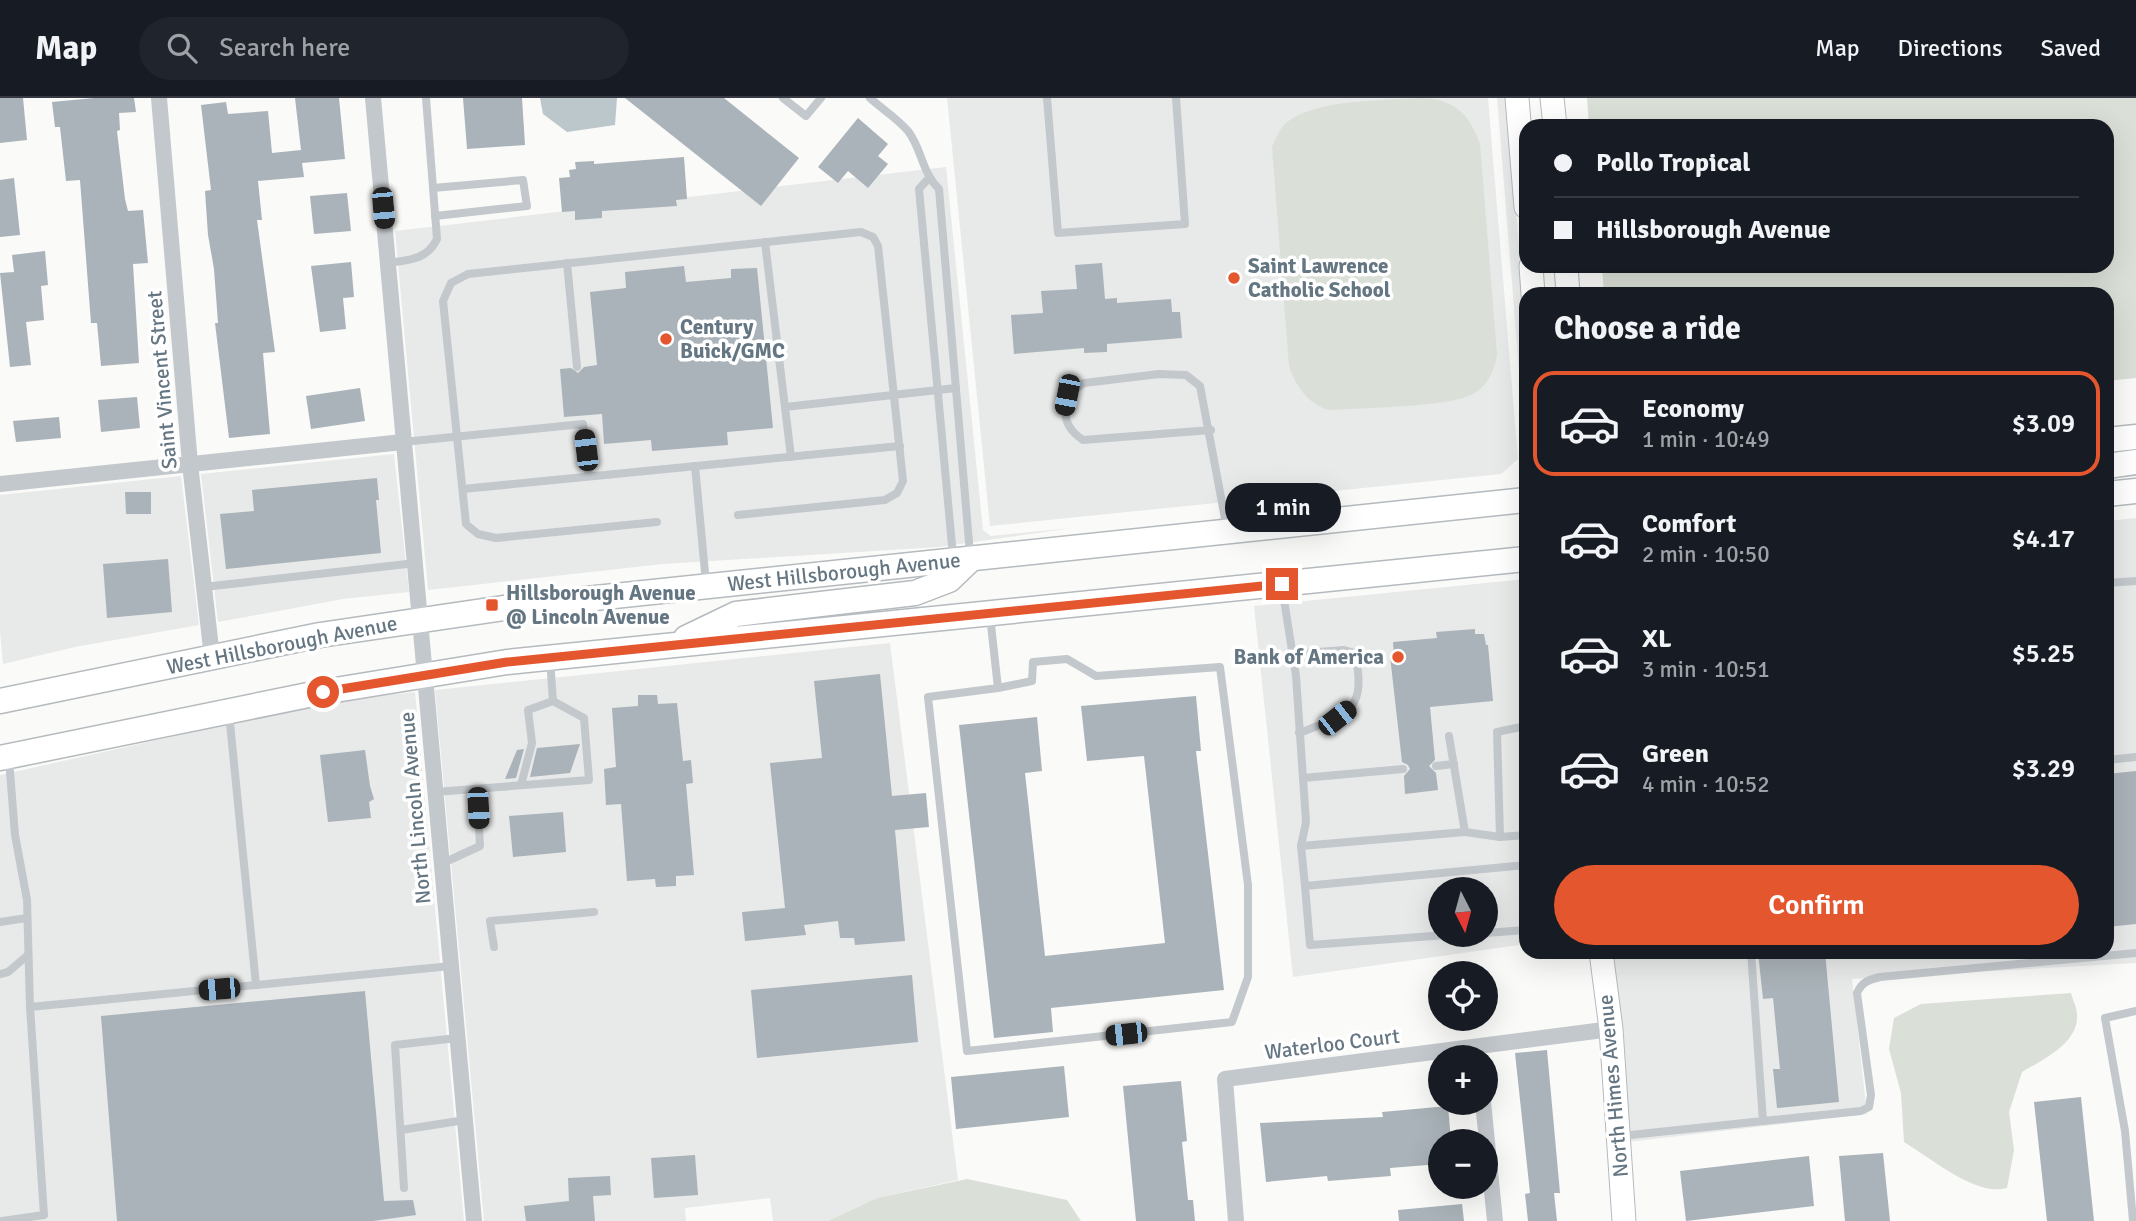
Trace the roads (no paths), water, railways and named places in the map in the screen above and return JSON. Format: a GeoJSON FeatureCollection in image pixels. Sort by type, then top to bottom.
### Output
{"type":"FeatureCollection","features":[{"type":"Feature","properties":{"kind":"main road"},"geometry":{"type":"LineString","coordinates":[[2114,439],[2136,437]]}},
{"type":"Feature","properties":{"kind":"main road"},"geometry":{"type":"LineString","coordinates":[[2114,465],[2136,463]]}},
{"type":"Feature","properties":{"kind":"main road"},"geometry":{"type":"LineString","coordinates":[[2114,493],[2136,491]]}},
{"type":"Feature","properties":{"kind":"main road","name":"West Hillsborough Avenue"},"geometry":{"type":"LineString","coordinates":[[0,701],[320,635],[421,619],[707,586],[1519,501]]}},
{"type":"Feature","properties":{"kind":"main road"},"geometry":{"type":"LineString","coordinates":[[670,646],[736,614],[915,593],[949,580],[962,560]]}},
{"type":"Feature","properties":{"kind":"main road"},"geometry":{"type":"LineString","coordinates":[[5,757],[229,711],[424,675],[550,658],[1519,560]]}},
{"type":"Feature","properties":{"kind":"street","name":"Saint Vincent Street"},"geometry":{"type":"LineString","coordinates":[[159,98],[190,464],[212,657]]}},
{"type":"Feature","properties":{"kind":"street","name":"North Lincoln Avenue"},"geometry":{"type":"LineString","coordinates":[[373,98],[474,1221]]}},
{"type":"Feature","properties":{"kind":"street"},"geometry":{"type":"LineString","coordinates":[[1517,98],[1519,122]]}},
{"type":"Feature","properties":{"kind":"street"},"geometry":{"type":"LineString","coordinates":[[1552,98],[1554,119]]}},
{"type":"Feature","properties":{"kind":"street"},"geometry":{"type":"LineString","coordinates":[[0,484],[403,442]]}},
{"type":"Feature","properties":{"kind":"street","name":"North Himes Avenue"},"geometry":{"type":"LineString","coordinates":[[1602,959],[1611,1029],[1624,1221]]}},
{"type":"Feature","properties":{"kind":"street","name":"Waterloo Court"},"geometry":{"type":"LineString","coordinates":[[1498,1049],[1611,1029]]}},
{"type":"Feature","properties":{"kind":"street","name":"Waterloo Court"},"geometry":{"type":"LineString","coordinates":[[1236,1221],[1225,1079],[1428,1057]]}},
{"type":"Feature","properties":{"kind":"street"},"geometry":{"type":"LineString","coordinates":[[1484,1115],[1495,1221]]}},
{"type":"Feature","properties":{"kind":"lane"},"geometry":{"type":"LineString","coordinates":[[387,263],[420,258],[431,252],[437,239],[426,98]]}},
{"type":"Feature","properties":{"kind":"lane"},"geometry":{"type":"LineString","coordinates":[[783,98],[806,116],[821,98]]}},
{"type":"Feature","properties":{"kind":"lane"},"geometry":{"type":"LineString","coordinates":[[870,98],[908,132],[922,159],[928,179],[939,189],[956,388],[962,560]]}},
{"type":"Feature","properties":{"kind":"lane"},"geometry":{"type":"LineString","coordinates":[[1047,98],[1058,233],[1185,224],[1175,98]]}},
{"type":"Feature","properties":{"kind":"lane"},"geometry":{"type":"LineString","coordinates":[[928,179],[919,189],[938,390],[962,560]]}},
{"type":"Feature","properties":{"kind":"lane"},"geometry":{"type":"LineString","coordinates":[[433,188],[523,180],[527,206],[435,216]]}},
{"type":"Feature","properties":{"kind":"lane"},"geometry":{"type":"LineString","coordinates":[[657,522],[496,538],[478,534],[466,524],[443,301],[451,283],[468,274],[567,263],[862,232],[873,237],[878,246],[903,481],[897,493],[885,500],[738,515]]}},
{"type":"Feature","properties":{"kind":"lane"},"geometry":{"type":"LineString","coordinates":[[765,242],[791,457]]}},
{"type":"Feature","properties":{"kind":"lane"},"geometry":{"type":"LineString","coordinates":[[567,263],[577,367]]}},
{"type":"Feature","properties":{"kind":"lane"},"geometry":{"type":"LineString","coordinates":[[1211,430],[1083,440],[1070,431],[1064,414],[1067,395],[1084,383],[1159,374],[1186,375],[1200,386],[1211,430],[1227,532]]}},
{"type":"Feature","properties":{"kind":"lane"},"geometry":{"type":"LineString","coordinates":[[785,407],[956,388]]}},
{"type":"Feature","properties":{"kind":"lane"},"geometry":{"type":"LineString","coordinates":[[403,442],[582,420],[589,477]]}},
{"type":"Feature","properties":{"kind":"lane"},"geometry":{"type":"LineString","coordinates":[[463,489],[900,446]]}},
{"type":"Feature","properties":{"kind":"lane"},"geometry":{"type":"LineString","coordinates":[[695,466],[707,586]]}},
{"type":"Feature","properties":{"kind":"lane"},"geometry":{"type":"LineString","coordinates":[[204,587],[416,563]]}},
{"type":"Feature","properties":{"kind":"lane"},"geometry":{"type":"LineString","coordinates":[[2114,583],[2136,581]]}},
{"type":"Feature","properties":{"kind":"lane"},"geometry":{"type":"LineString","coordinates":[[1282,584],[1292,654],[1303,778],[1306,822],[1301,846],[1310,945],[1428,936]]}},
{"type":"Feature","properties":{"kind":"lane"},"geometry":{"type":"LineString","coordinates":[[989,613],[998,688]]}},
{"type":"Feature","properties":{"kind":"lane"},"geometry":{"type":"LineString","coordinates":[[1292,654],[1332,650],[1354,653],[1360,693],[1351,708],[1337,718],[1299,733]]}},
{"type":"Feature","properties":{"kind":"lane"},"geometry":{"type":"LineString","coordinates":[[550,658],[553,701]]}},
{"type":"Feature","properties":{"kind":"lane"},"geometry":{"type":"LineString","coordinates":[[1067,659],[1096,676],[1220,667],[1248,885],[1248,977],[1232,1022],[967,1051],[928,697],[998,688],[1032,681],[1033,662],[1067,659]]}},
{"type":"Feature","properties":{"kind":"lane"},"geometry":{"type":"LineString","coordinates":[[435,792],[589,780],[584,719],[553,701],[528,710],[532,743],[521,785]]}},
{"type":"Feature","properties":{"kind":"lane"},"geometry":{"type":"LineString","coordinates":[[229,711],[256,985]]}},
{"type":"Feature","properties":{"kind":"lane"},"geometry":{"type":"LineString","coordinates":[[1500,837],[1497,732],[1519,727]]}},
{"type":"Feature","properties":{"kind":"lane"},"geometry":{"type":"LineString","coordinates":[[1449,736],[1465,832]]}},
{"type":"Feature","properties":{"kind":"lane"},"geometry":{"type":"LineString","coordinates":[[2,1221],[44,1215],[27,918],[5,757]]}},
{"type":"Feature","properties":{"kind":"lane"},"geometry":{"type":"LineString","coordinates":[[2114,759],[2136,757]]}},
{"type":"Feature","properties":{"kind":"lane"},"geometry":{"type":"LineString","coordinates":[[1436,766],[1454,764]]}},
{"type":"Feature","properties":{"kind":"lane"},"geometry":{"type":"LineString","coordinates":[[1303,778],[1403,769]]}},
{"type":"Feature","properties":{"kind":"lane"},"geometry":{"type":"LineString","coordinates":[[441,864],[480,846],[477,789]]}},
{"type":"Feature","properties":{"kind":"lane"},"geometry":{"type":"LineString","coordinates":[[1301,846],[1465,832],[1500,837],[1519,836]]}},
{"type":"Feature","properties":{"kind":"lane"},"geometry":{"type":"LineString","coordinates":[[1305,886],[1519,866]]}},
{"type":"Feature","properties":{"kind":"lane"},"geometry":{"type":"LineString","coordinates":[[494,947],[490,921],[594,912]]}},
{"type":"Feature","properties":{"kind":"lane"},"geometry":{"type":"LineString","coordinates":[[0,922],[27,918]]}},
{"type":"Feature","properties":{"kind":"lane"},"geometry":{"type":"LineString","coordinates":[[1498,932],[1519,931]]}},
{"type":"Feature","properties":{"kind":"lane"},"geometry":{"type":"LineString","coordinates":[[2114,955],[2136,953]]}},
{"type":"Feature","properties":{"kind":"lane"},"geometry":{"type":"LineString","coordinates":[[0,974],[8,972],[28,955]]}},
{"type":"Feature","properties":{"kind":"lane"},"geometry":{"type":"LineString","coordinates":[[1751,959],[1763,1121]]}},
{"type":"Feature","properties":{"kind":"lane"},"geometry":{"type":"LineString","coordinates":[[1618,1136],[1861,1111],[1869,1107],[1871,1096],[1857,993],[1861,985],[1880,977],[2072,959]]}},
{"type":"Feature","properties":{"kind":"lane"},"geometry":{"type":"LineString","coordinates":[[30,1007],[451,966]]}},
{"type":"Feature","properties":{"kind":"lane"},"geometry":{"type":"LineString","coordinates":[[2133,1221],[2125,1131],[2105,1018],[2136,1011]]}},
{"type":"Feature","properties":{"kind":"lane"},"geometry":{"type":"LineString","coordinates":[[404,1188],[395,1045],[457,1038]]}},
{"type":"Feature","properties":{"kind":"lane"},"geometry":{"type":"LineString","coordinates":[[401,1130],[465,1120]]}},
{"type":"Feature","properties":{"kind":"place","name":"Saint Lawrence Catholic School"},"geometry":{"type":"Point","coordinates":[1234,278]}},
{"type":"Feature","properties":{"kind":"place","name":"Century Buick/GMC"},"geometry":{"type":"Point","coordinates":[666,339]}},
{"type":"Feature","properties":{"kind":"place","name":"Hillsborough Avenue @ Lincoln Avenue"},"geometry":{"type":"Point","coordinates":[492,605]}},
{"type":"Feature","properties":{"kind":"place","name":"Bank of America"},"geometry":{"type":"Point","coordinates":[1398,657]}}]}
